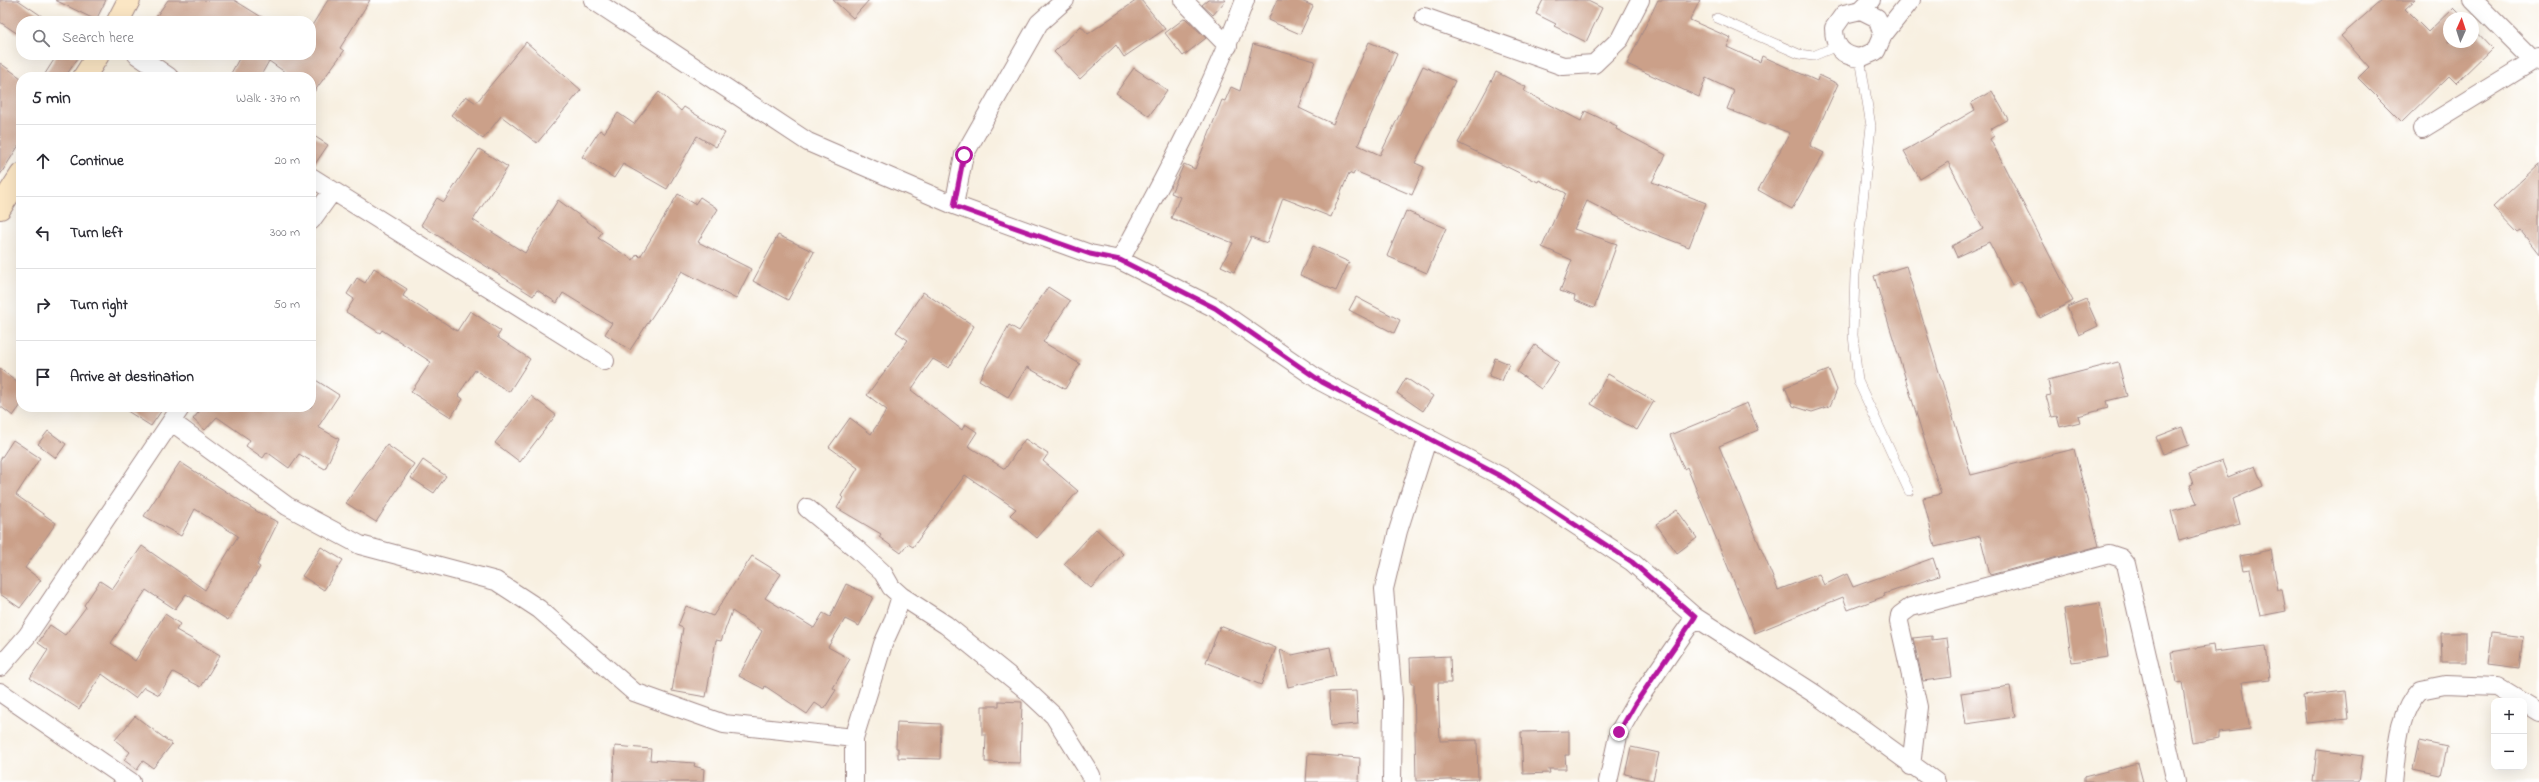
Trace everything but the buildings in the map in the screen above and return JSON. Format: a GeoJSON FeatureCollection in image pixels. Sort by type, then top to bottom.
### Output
{"type":"FeatureCollection","features":[{"type":"Feature","properties":{"kind":"street"},"geometry":{"type":"LineString","coordinates":[[121,16],[129,0]]}},
{"type":"Feature","properties":{"kind":"street"},"geometry":{"type":"LineString","coordinates":[[593,0],[808,142],[954,206],[1090,254],[1120,260],[1215,308],[1322,382],[1504,478],[1632,562],[1695,617],[1815,694],[1911,766],[1936,782]]}},
{"type":"Feature","properties":{"kind":"street"},"geometry":{"type":"LineString","coordinates":[[954,206],[964,155],[1039,23],[1065,0]]}},
{"type":"Feature","properties":{"kind":"street"},"geometry":{"type":"LineString","coordinates":[[1183,0],[1228,46]]}},
{"type":"Feature","properties":{"kind":"street"},"geometry":{"type":"LineString","coordinates":[[1120,260],[1162,183],[1228,46],[1245,0]]}},
{"type":"Feature","properties":{"kind":"street"},"geometry":{"type":"LineString","coordinates":[[1424,16],[1562,66],[1594,64],[1620,39],[1640,0]]}},
{"type":"Feature","properties":{"kind":"street"},"geometry":{"type":"LineString","coordinates":[[1883,35],[1877,18],[1866,5],[1844,14],[1838,20],[1834,28],[1837,46],[1843,53],[1860,58],[1876,51],[1883,35],[1911,0]]}},
{"type":"Feature","properties":{"kind":"street"},"geometry":{"type":"LineString","coordinates":[[2422,129],[2537,59],[2473,0]]}},
{"type":"Feature","properties":{"kind":"street"},"geometry":{"type":"LineString","coordinates":[[87,72],[95,60]]}},
{"type":"Feature","properties":{"kind":"street"},"geometry":{"type":"LineString","coordinates":[[144,60],[162,72]]}},
{"type":"Feature","properties":{"kind":"street"},"geometry":{"type":"LineString","coordinates":[[316,181],[332,192],[605,361]]}},
{"type":"Feature","properties":{"kind":"street"},"geometry":{"type":"LineString","coordinates":[[0,208],[16,183]]}},
{"type":"Feature","properties":{"kind":"street"},"geometry":{"type":"LineString","coordinates":[[316,214],[332,192]]}},
{"type":"Feature","properties":{"kind":"street"},"geometry":{"type":"LineString","coordinates":[[0,667],[27,636],[177,414],[286,506],[360,545],[496,581],[539,609],[634,692],[724,724],[854,738]]}},
{"type":"Feature","properties":{"kind":"street"},"geometry":{"type":"LineString","coordinates":[[1392,782],[1393,699],[1384,589],[1398,531],[1428,437]]}},
{"type":"Feature","properties":{"kind":"street"},"geometry":{"type":"LineString","coordinates":[[806,508],[859,551],[883,573],[891,587],[901,596],[946,625],[1024,688],[1054,716],[1091,774],[1092,782]]}},
{"type":"Feature","properties":{"kind":"street"},"geometry":{"type":"LineString","coordinates":[[1911,766],[1918,707],[1898,622],[1900,615],[1910,607],[2109,554],[2121,558],[2126,564],[2176,782]]}},
{"type":"Feature","properties":{"kind":"street"},"geometry":{"type":"LineString","coordinates":[[854,782],[854,738],[883,644],[893,622],[901,596]]}},
{"type":"Feature","properties":{"kind":"street"},"geometry":{"type":"LineString","coordinates":[[1608,782],[1619,732],[1635,704],[1695,617]]}},
{"type":"Feature","properties":{"kind":"street"},"geometry":{"type":"LineString","coordinates":[[2393,782],[2401,725],[2409,705],[2420,690],[2445,685],[2497,687],[2515,698]]}},
{"type":"Feature","properties":{"kind":"street"},"geometry":{"type":"LineString","coordinates":[[0,692],[131,782]]}},
{"type":"Feature","properties":{"kind":"street"},"geometry":{"type":"LineString","coordinates":[[2527,705],[2539,712]]}},
{"type":"Feature","properties":{"kind":"lane"},"geometry":{"type":"LineString","coordinates":[[1717,18],[1799,54],[1813,56],[1837,46]]}},
{"type":"Feature","properties":{"kind":"lane"},"geometry":{"type":"LineString","coordinates":[[1860,58],[1871,126],[1855,275],[1853,335],[1857,373],[1858,381],[1908,491]]}},
{"type":"Feature","properties":{"kind":"route"},"geometry":{"type":"LineString","coordinates":[[964,155],[954,206],[1090,254],[1120,260],[1215,308],[1322,382],[1504,478],[1632,562],[1651,578],[1695,617],[1635,704],[1619,732]]}}]}
